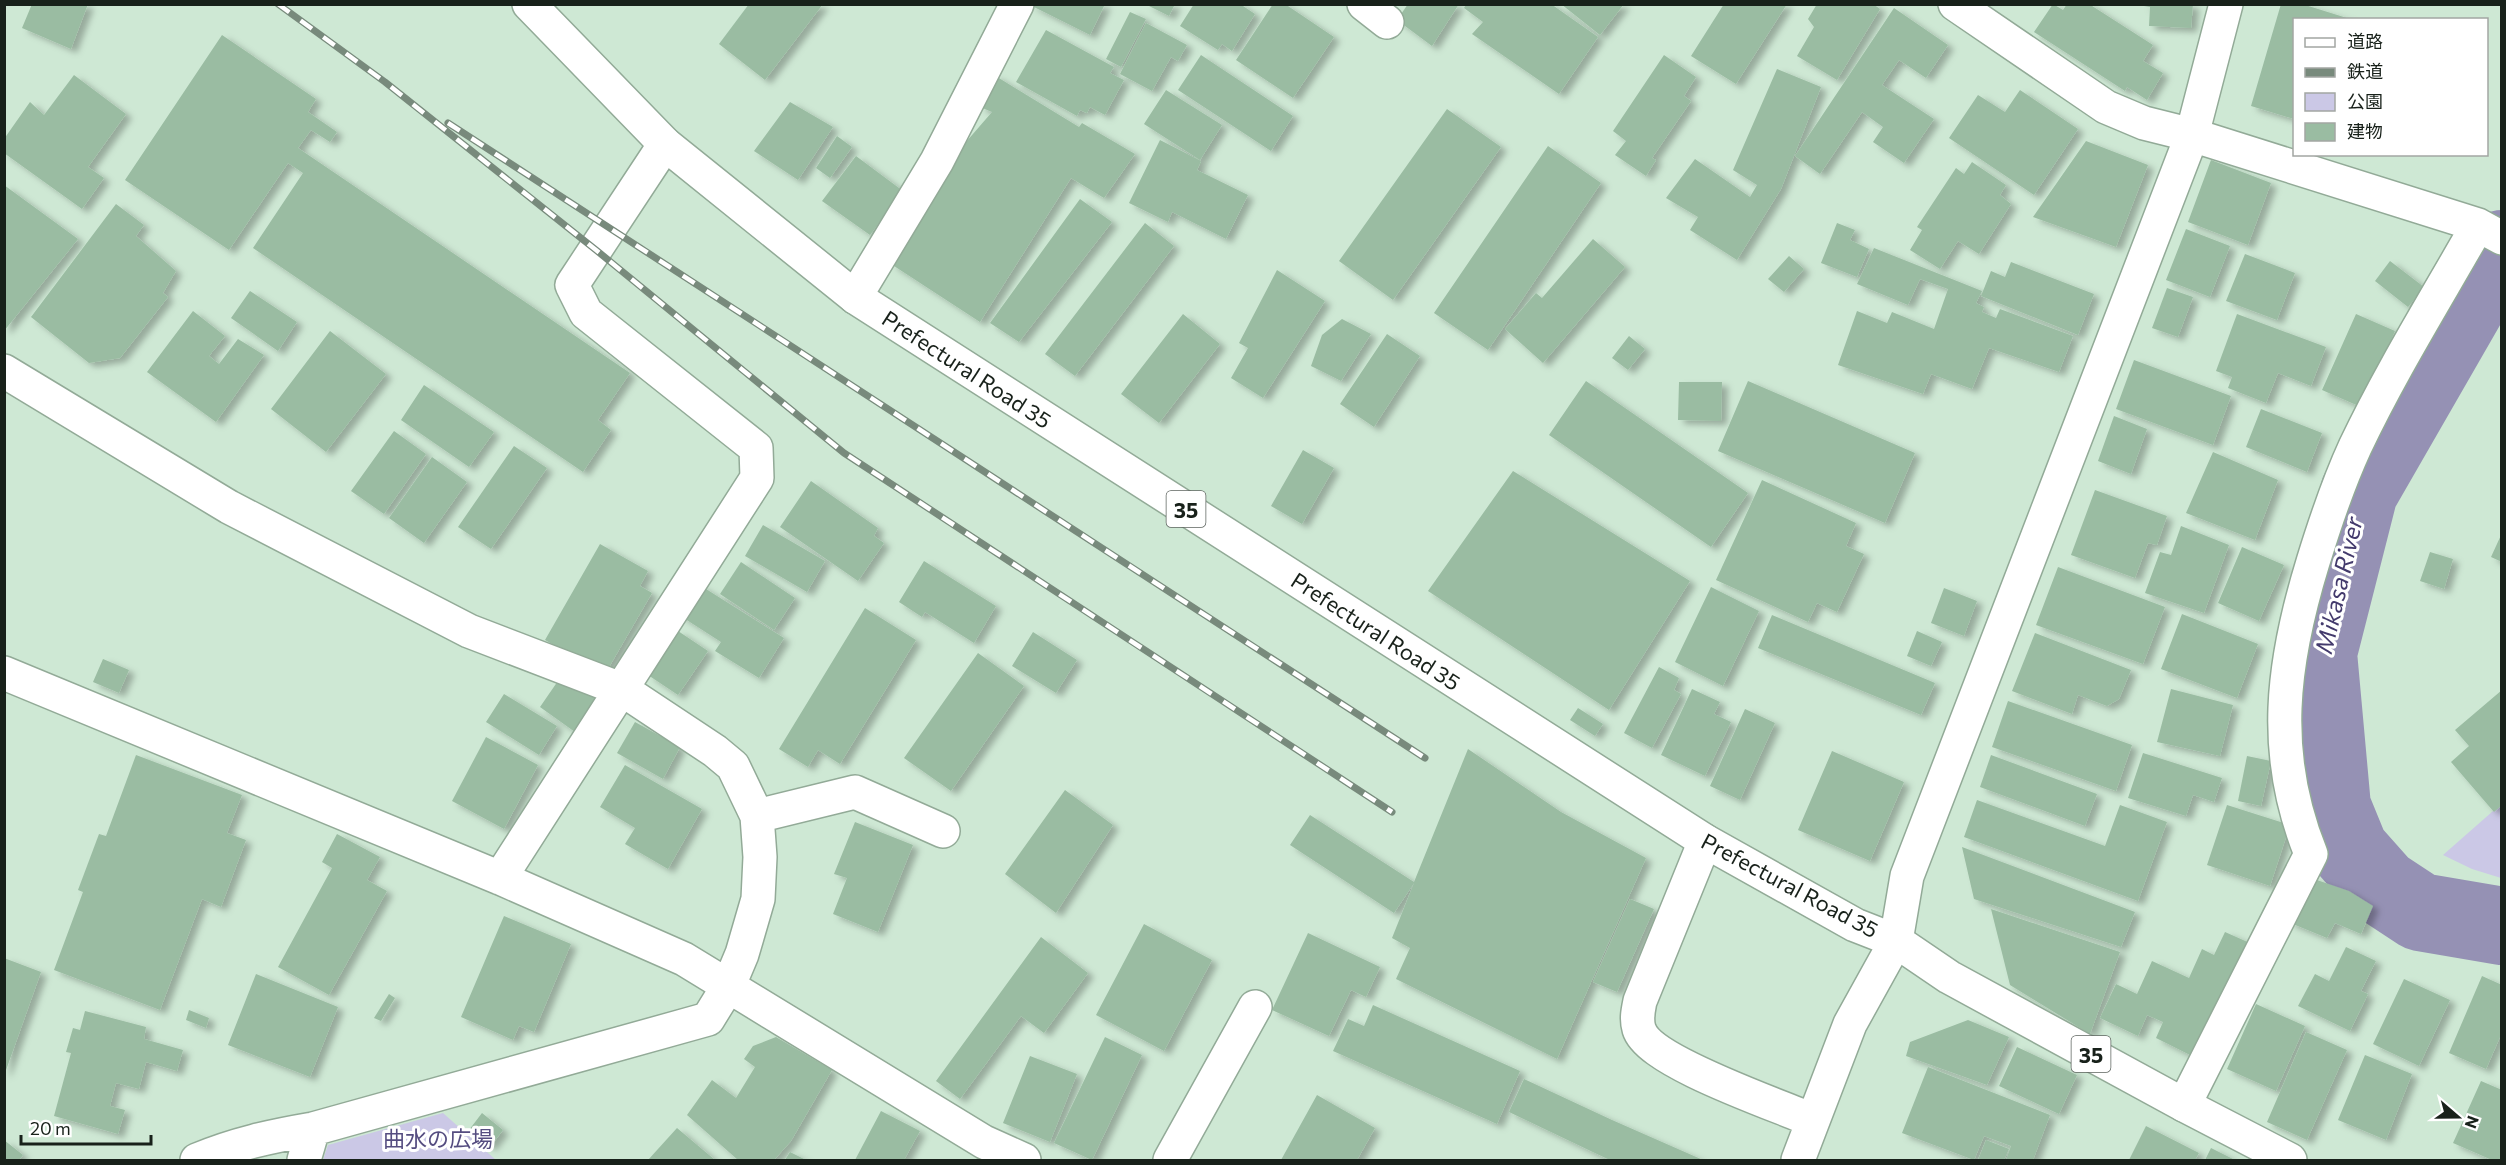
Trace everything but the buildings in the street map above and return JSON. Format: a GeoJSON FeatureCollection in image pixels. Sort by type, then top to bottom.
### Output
{"type":"FeatureCollection","features":[{"type":"Feature","properties":{"kind":"street","name":"Prefectural Road 35"},"geometry":{"type":"LineString","coordinates":[[529,4],[665,144],[855,297],[1705,841],[1855,925],[1896,941],[1949,977],[2275,1157]]}},
{"type":"Feature","properties":{"kind":"street"},"geometry":{"type":"LineString","coordinates":[[855,297],[937,160],[1017,4]]}},
{"type":"Feature","properties":{"kind":"street"},"geometry":{"type":"LineString","coordinates":[[1955,4],[2106,107],[2144,123],[2192,135],[2488,231],[2380,398],[2354,449],[2329,513],[2304,591],[2290,646],[2286,675],[2285,738],[2290,783],[2300,826],[2311,854],[2184,1105]]}},
{"type":"Feature","properties":{"kind":"street"},"geometry":{"type":"LineString","coordinates":[[1798,1161],[1850,1024],[1896,941],[1907,876],[2192,135],[2226,4]]}},
{"type":"Feature","properties":{"kind":"street"},"geometry":{"type":"LineString","coordinates":[[501,878],[757,478],[756,448],[586,313],[572,285],[665,144]]}},
{"type":"Feature","properties":{"kind":"street"},"geometry":{"type":"LineString","coordinates":[[4,370],[229,507],[458,626],[623,690],[715,751],[733,766],[757,816],[760,857],[758,899],[742,954],[729,985],[708,1019],[313,1129],[266,1137],[220,1151],[197,1161]]}},
{"type":"Feature","properties":{"kind":"street"},"geometry":{"type":"LineString","coordinates":[[4,673],[501,878],[684,959],[984,1142],[1024,1161]]}},
{"type":"Feature","properties":{"kind":"street"},"geometry":{"type":"LineString","coordinates":[[757,816],[855,792],[943,831]]}},
{"type":"Feature","properties":{"kind":"street"},"geometry":{"type":"LineString","coordinates":[[1705,841],[1640,1001],[1637,1014],[1639,1030],[1649,1044],[1686,1067],[1812,1120]]}},
{"type":"Feature","properties":{"kind":"street"},"geometry":{"type":"LineString","coordinates":[[1170,1161],[1255,1008]]}},
{"type":"Feature","properties":{"kind":"street"},"geometry":{"type":"LineString","coordinates":[[304,1161],[313,1129]]}},
{"type":"Feature","properties":{"kind":"green space"},"geometry":{"type":"Polygon","coordinates":[[[2501,804],[2501,878],[2472,869],[2443,855],[2501,804]]]}},
{"type":"Feature","properties":{"kind":"green space","name":"曲水の広場"},"geometry":{"type":"Polygon","coordinates":[[[443,1113],[496,1160],[323,1160],[328,1145],[443,1113]]]}},
{"type":"Feature","properties":{"kind":"waterway","name":"Mikasa River"},"geometry":{"type":"LineString","coordinates":[[2502,249],[2489,266],[2359,492],[2318,653],[2332,807],[2350,851],[2382,887],[2420,912],[2502,926]]}},
{"type":"Feature","properties":{"kind":"railway"},"geometry":{"type":"LineString","coordinates":[[278,4],[385,82],[596,250],[844,453],[1392,812]]}},
{"type":"Feature","properties":{"kind":"railway"},"geometry":{"type":"LineString","coordinates":[[448,123],[1425,758]]}}]}
